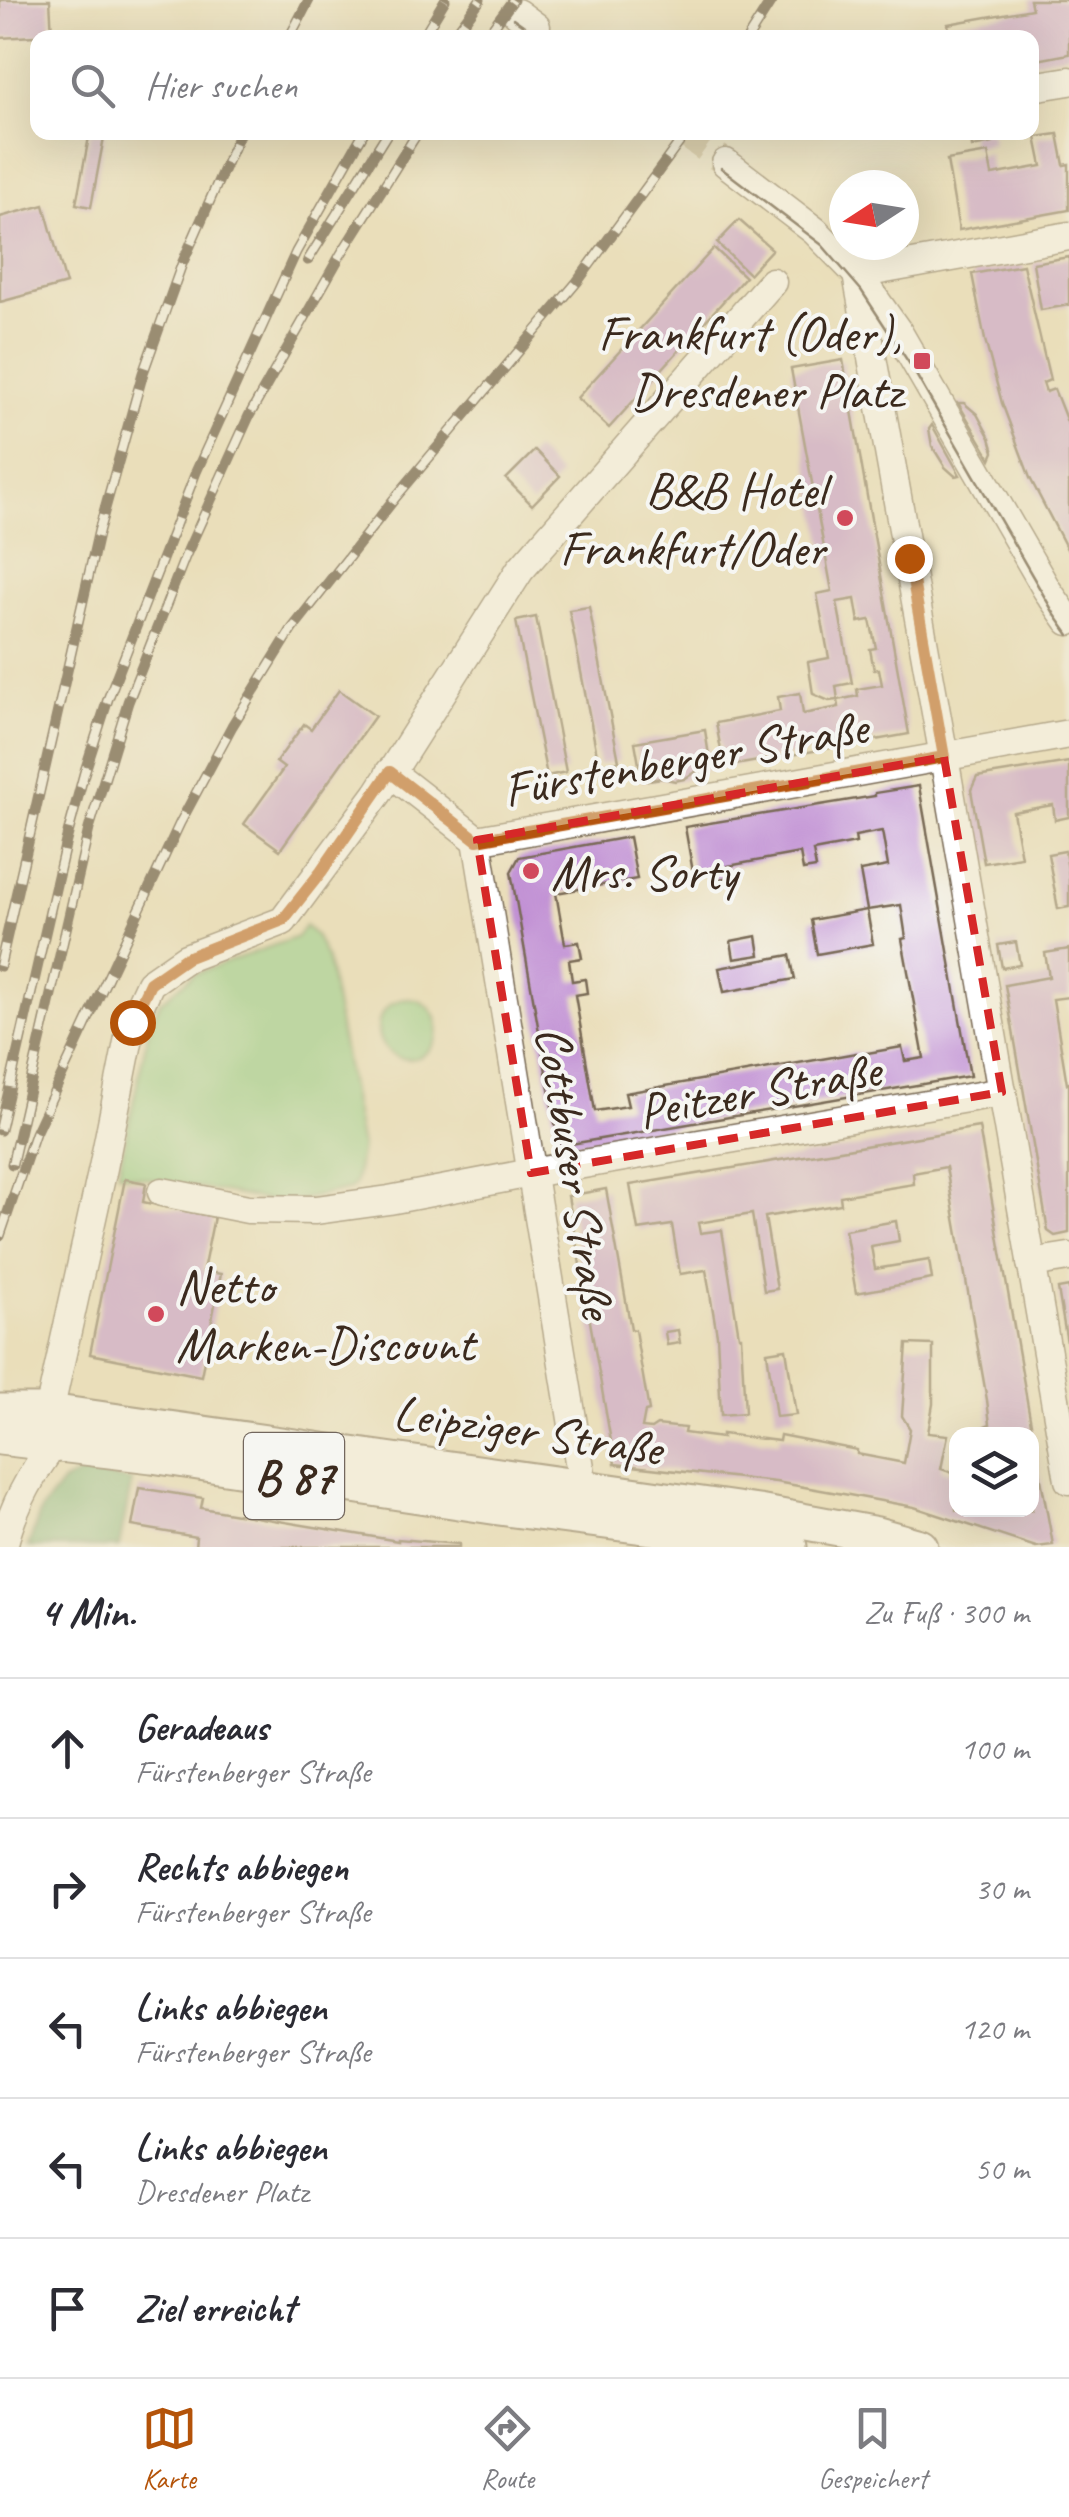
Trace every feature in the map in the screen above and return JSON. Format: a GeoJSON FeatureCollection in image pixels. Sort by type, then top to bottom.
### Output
{"type":"FeatureCollection","features":[{"type":"Feature","properties":{"kind":"main road","name":"Leipziger Straße"},"geometry":{"type":"LineString","coordinates":[[0,1412],[52,1427],[512,1476],[586,1504],[788,1547]]}},
{"type":"Feature","properties":{"kind":"main road","name":"Leipziger Straße"},"geometry":{"type":"LineString","coordinates":[[0,1437],[52,1427]]}},
{"type":"Feature","properties":{"kind":"main road","name":"Leipziger Straße"},"geometry":{"type":"LineString","coordinates":[[586,1504],[758,1513],[920,1547]]}},
{"type":"Feature","properties":{"kind":"street"},"geometry":{"type":"LineString","coordinates":[[1039,86],[1069,81]]}},
{"type":"Feature","properties":{"kind":"street"},"geometry":{"type":"LineString","coordinates":[[726,163],[815,231],[857,274],[898,332],[1047,590],[1069,621]]}},
{"type":"Feature","properties":{"kind":"street"},"geometry":{"type":"LineString","coordinates":[[857,274],[1069,236]]}},
{"type":"Feature","properties":{"kind":"street"},"geometry":{"type":"LineString","coordinates":[[857,274],[1069,1480]]}},
{"type":"Feature","properties":{"kind":"street"},"geometry":{"type":"LineString","coordinates":[[3,1547],[10,1519],[52,1427],[132,1022],[150,983],[186,958],[283,920],[390,772],[520,570],[772,282]]}},
{"type":"Feature","properties":{"kind":"street","name":"Fürstenberger Straße"},"geometry":{"type":"LineString","coordinates":[[390,772],[477,840],[1066,732]]}},
{"type":"Feature","properties":{"kind":"street","name":"Cottbuser Straße"},"geometry":{"type":"LineString","coordinates":[[477,840],[586,1504]]}},
{"type":"Feature","properties":{"kind":"street","name":"Peitzer Straße"},"geometry":{"type":"LineString","coordinates":[[162,1192],[248,1209],[316,1210],[442,1192],[1002,1092]]}},
{"type":"Feature","properties":{"kind":"street"},"geometry":{"type":"LineString","coordinates":[[1031,1263],[1069,1257]]}},
{"type":"Feature","properties":{"kind":"highlighted area"},"geometry":{"type":"Polygon","coordinates":[[[944,757],[1002,1092],[531,1173],[477,840],[944,757]]]}},
{"type":"Feature","properties":{"kind":"green space"},"geometry":{"type":"Polygon","coordinates":[[[305,926],[315,935],[327,960],[361,1147],[355,1183],[350,1189],[299,1200],[271,1201],[118,1173],[148,1033],[159,1003],[194,974],[297,937],[305,926]]]}},
{"type":"Feature","properties":{"kind":"green space"},"geometry":{"type":"Polygon","coordinates":[[[408,999],[429,1008],[438,1029],[429,1050],[408,1059],[387,1050],[378,1029],[387,1008],[408,999]]]}},
{"type":"Feature","properties":{"kind":"green space"},"geometry":{"type":"Polygon","coordinates":[[[84,1472],[132,1481],[119,1547],[28,1547],[41,1510],[63,1482],[84,1472]]]}},
{"type":"Feature","properties":{"kind":"building"},"geometry":{"type":"Polygon","coordinates":[[[0,0],[50,0],[52,30],[30,30],[30,36],[0,38],[0,0]]]}},
{"type":"Feature","properties":{"kind":"building"},"geometry":{"type":"Polygon","coordinates":[[[1030,0],[1069,0],[1069,54],[1039,60],[1039,30],[949,30],[948,24],[1032,9],[1030,0]]]}},
{"type":"Feature","properties":{"kind":"building"},"geometry":{"type":"Polygon","coordinates":[[[1058,134],[1064,165],[1069,164],[1069,210],[959,230],[947,160],[988,153],[992,175],[1042,166],[1039,137],[1058,134]]]}},
{"type":"Feature","properties":{"kind":"building"},"geometry":{"type":"Polygon","coordinates":[[[88,140],[104,140],[91,207],[76,204],[88,140]]]}},
{"type":"Feature","properties":{"kind":"building"},"geometry":{"type":"Polygon","coordinates":[[[971,140],[992,140],[993,143],[972,147],[971,140]]]}},
{"type":"Feature","properties":{"kind":"building"},"geometry":{"type":"Polygon","coordinates":[[[44,205],[66,284],[0,302],[0,217],[44,205]]]}},
{"type":"Feature","properties":{"kind":"building"},"geometry":{"type":"Polygon","coordinates":[[[739,220],[772,249],[749,274],[717,243],[739,220]]]}},
{"type":"Feature","properties":{"kind":"building"},"geometry":{"type":"Polygon","coordinates":[[[714,248],[745,277],[609,428],[577,398],[714,248]]]}},
{"type":"Feature","properties":{"kind":"building"},"geometry":{"type":"Polygon","coordinates":[[[1069,257],[1069,305],[1041,310],[1033,263],[1069,257]]]}},
{"type":"Feature","properties":{"kind":"building"},"geometry":{"type":"Polygon","coordinates":[[[1023,265],[1050,380],[1043,383],[1046,392],[1054,389],[1069,427],[1069,553],[1030,478],[1002,403],[972,274],[1023,265]]]}},
{"type":"Feature","properties":{"kind":"building"},"geometry":{"type":"Polygon","coordinates":[[[843,360],[909,734],[724,767],[716,723],[780,711],[778,697],[800,693],[803,714],[839,707],[838,700],[829,701],[813,694],[808,662],[829,658],[817,594],[832,591],[791,369],[843,360]],[[855,599],[837,602],[852,683],[836,686],[838,700],[858,696],[857,689],[882,685],[870,649],[876,648],[870,620],[859,622],[855,599]]]}},
{"type":"Feature","properties":{"kind":"building"},"geometry":{"type":"Polygon","coordinates":[[[958,403],[964,403],[977,414],[990,438],[994,452],[991,459],[958,403]]]}},
{"type":"Feature","properties":{"kind":"building"},"geometry":{"type":"Polygon","coordinates":[[[932,425],[960,475],[955,476],[945,467],[932,446],[932,425]]]}},
{"type":"Feature","properties":{"kind":"building"},"geometry":{"type":"Polygon","coordinates":[[[535,450],[560,476],[532,505],[506,479],[535,450]]]}},
{"type":"Feature","properties":{"kind":"building"},"geometry":{"type":"Polygon","coordinates":[[[589,607],[619,761],[599,765],[569,610],[589,607]]]}},
{"type":"Feature","properties":{"kind":"building"},"geometry":{"type":"Polygon","coordinates":[[[536,617],[566,772],[547,776],[516,621],[536,617]]]}},
{"type":"Feature","properties":{"kind":"building"},"geometry":{"type":"Polygon","coordinates":[[[339,690],[375,716],[280,850],[244,824],[284,768],[276,762],[304,724],[311,729],[339,690]]]}},
{"type":"Feature","properties":{"kind":"building"},"geometry":{"type":"Polygon","coordinates":[[[705,730],[711,769],[675,781],[642,781],[635,742],[705,730]]]}},
{"type":"Feature","properties":{"kind":"building"},"geometry":{"type":"Polygon","coordinates":[[[1069,762],[1069,817],[1055,820],[1053,805],[1013,812],[1021,857],[984,863],[971,790],[977,777],[1069,762]]]}},
{"type":"Feature","properties":{"kind":"building"},"geometry":{"type":"Polygon","coordinates":[[[919,786],[970,1076],[559,1146],[511,872],[519,857],[629,837],[637,879],[556,893],[565,944],[579,942],[582,958],[569,960],[572,981],[585,979],[587,993],[575,995],[595,1111],[628,1106],[625,1093],[856,1053],[902,1047],[905,1061],[924,1058],[902,939],[906,938],[901,905],[867,910],[860,871],[888,866],[882,831],[855,836],[856,843],[813,851],[816,868],[803,870],[800,853],[728,866],[730,877],[712,880],[710,869],[693,872],[685,827],[919,786]]]}},
{"type":"Feature","properties":{"kind":"building"},"geometry":{"type":"Polygon","coordinates":[[[1065,851],[1069,907],[1058,909],[1048,854],[1065,851]]]}},
{"type":"Feature","properties":{"kind":"building"},"geometry":{"type":"Polygon","coordinates":[[[867,910],[873,944],[817,954],[811,920],[867,910]]]}},
{"type":"Feature","properties":{"kind":"building"},"geometry":{"type":"Polygon","coordinates":[[[757,936],[760,955],[734,959],[731,941],[757,936]]]}},
{"type":"Feature","properties":{"kind":"building"},"geometry":{"type":"Polygon","coordinates":[[[1016,942],[1020,965],[1002,968],[998,945],[1016,942]]]}},
{"type":"Feature","properties":{"kind":"building"},"geometry":{"type":"Polygon","coordinates":[[[1069,949],[1069,997],[1053,999],[1069,1083],[1069,1233],[1055,1236],[1048,1231],[1005,985],[1049,977],[1045,953],[1069,949]]]}},
{"type":"Feature","properties":{"kind":"building"},"geometry":{"type":"Polygon","coordinates":[[[790,955],[795,979],[724,992],[719,968],[790,955]]]}},
{"type":"Feature","properties":{"kind":"building"},"geometry":{"type":"Polygon","coordinates":[[[979,1127],[1032,1427],[985,1427],[990,1424],[987,1400],[946,1167],[913,1173],[914,1184],[840,1196],[841,1204],[765,1217],[777,1289],[764,1291],[752,1214],[698,1223],[700,1233],[722,1230],[741,1336],[745,1413],[721,1415],[717,1335],[706,1270],[680,1274],[672,1225],[638,1230],[630,1185],[979,1127]]]}},
{"type":"Feature","properties":{"kind":"building","name":"Netto Marken-Discount"},"geometry":{"type":"Polygon","coordinates":[[[125,1179],[146,1183],[143,1202],[214,1217],[203,1271],[221,1274],[201,1376],[90,1354],[125,1179]]]}},
{"type":"Feature","properties":{"kind":"building"},"geometry":{"type":"Polygon","coordinates":[[[606,1189],[649,1411],[645,1412],[642,1428],[657,1425],[722,1438],[722,1434],[779,1441],[780,1435],[904,1463],[910,1429],[902,1416],[907,1344],[933,1345],[933,1404],[928,1433],[948,1435],[941,1469],[949,1472],[949,1517],[1039,1517],[1039,1468],[1053,1545],[1036,1547],[914,1507],[776,1482],[615,1464],[568,1196],[606,1189]]]}},
{"type":"Feature","properties":{"kind":"building"},"geometry":{"type":"Polygon","coordinates":[[[896,1221],[899,1241],[871,1246],[875,1269],[929,1260],[932,1279],[856,1293],[845,1230],[896,1221]]]}},
{"type":"Feature","properties":{"kind":"building"},"geometry":{"type":"Polygon","coordinates":[[[1069,1287],[1069,1342],[1067,1343],[1058,1289],[1069,1287]]]}},
{"type":"Feature","properties":{"kind":"building"},"geometry":{"type":"Polygon","coordinates":[[[678,1330],[680,1343],[667,1345],[665,1332],[678,1330]]]}},
{"type":"Feature","properties":{"kind":"building"},"geometry":{"type":"Polygon","coordinates":[[[786,1349],[796,1415],[776,1417],[767,1352],[786,1349]]]}},
{"type":"Feature","properties":{"kind":"building"},"geometry":{"type":"Polygon","coordinates":[[[139,1488],[203,1498],[201,1508],[398,1541],[459,1547],[195,1547],[196,1537],[132,1526],[139,1488]]]}},
{"type":"Feature","properties":{"kind":"tunnel"},"geometry":{"type":"LineString","coordinates":[[694,140],[726,163]]}},
{"type":"Feature","properties":{"kind":"tram line"},"geometry":{"type":"LineString","coordinates":[[513,18],[530,30]]}},
{"type":"Feature","properties":{"kind":"tram line"},"geometry":{"type":"LineString","coordinates":[[721,168],[822,245],[861,290],[911,366],[1069,635]]}},
{"type":"Feature","properties":{"kind":"railway"},"geometry":{"type":"LineString","coordinates":[[293,30],[309,0]]}},
{"type":"Feature","properties":{"kind":"railway"},"geometry":{"type":"LineString","coordinates":[[427,30],[445,0]]}},
{"type":"Feature","properties":{"kind":"railway"},"geometry":{"type":"LineString","coordinates":[[458,30],[480,0]]}},
{"type":"Feature","properties":{"kind":"railway"},"geometry":{"type":"LineString","coordinates":[[491,30],[513,0]]}},
{"type":"Feature","properties":{"kind":"railway"},"geometry":{"type":"LineString","coordinates":[[753,30],[772,0]]}},
{"type":"Feature","properties":{"kind":"railway"},"geometry":{"type":"LineString","coordinates":[[0,966],[99,530],[143,373],[182,264],[236,140]]}},
{"type":"Feature","properties":{"kind":"railway"},"geometry":{"type":"LineString","coordinates":[[0,1130],[66,841],[108,699],[196,472],[296,252],[359,140]]}},
{"type":"Feature","properties":{"kind":"railway"},"geometry":{"type":"LineString","coordinates":[[308,260],[383,140]]}},
{"type":"Feature","properties":{"kind":"railway"},"geometry":{"type":"LineString","coordinates":[[12,1164],[89,829],[128,702],[185,557],[249,416],[341,254],[413,140]]}},
{"type":"Feature","properties":{"kind":"railway"},"geometry":{"type":"LineString","coordinates":[[0,1236],[35,1133],[180,823],[232,726],[292,629],[395,498],[577,282],[681,140]]}},
{"type":"Feature","properties":{"kind":"place","name":"Frankfurt (Oder), Dresdener Platz"},"geometry":{"type":"Point","coordinates":[922,361]}},
{"type":"Feature","properties":{"kind":"place","name":"B&B Hotel Frankfurt/Oder"},"geometry":{"type":"Point","coordinates":[845,518]}},
{"type":"Feature","properties":{"kind":"place","name":"Mrs. Sorty"},"geometry":{"type":"Point","coordinates":[531,871]}},
{"type":"Feature","properties":{"kind":"place","name":"Netto Marken-Discount"},"geometry":{"type":"Point","coordinates":[156,1314]}},
{"type":"Feature","properties":{"kind":"route"},"geometry":{"type":"LineString","coordinates":[[132,1022],[150,983],[186,958],[283,920],[390,772],[477,840],[944,757],[909,558]]}}]}
